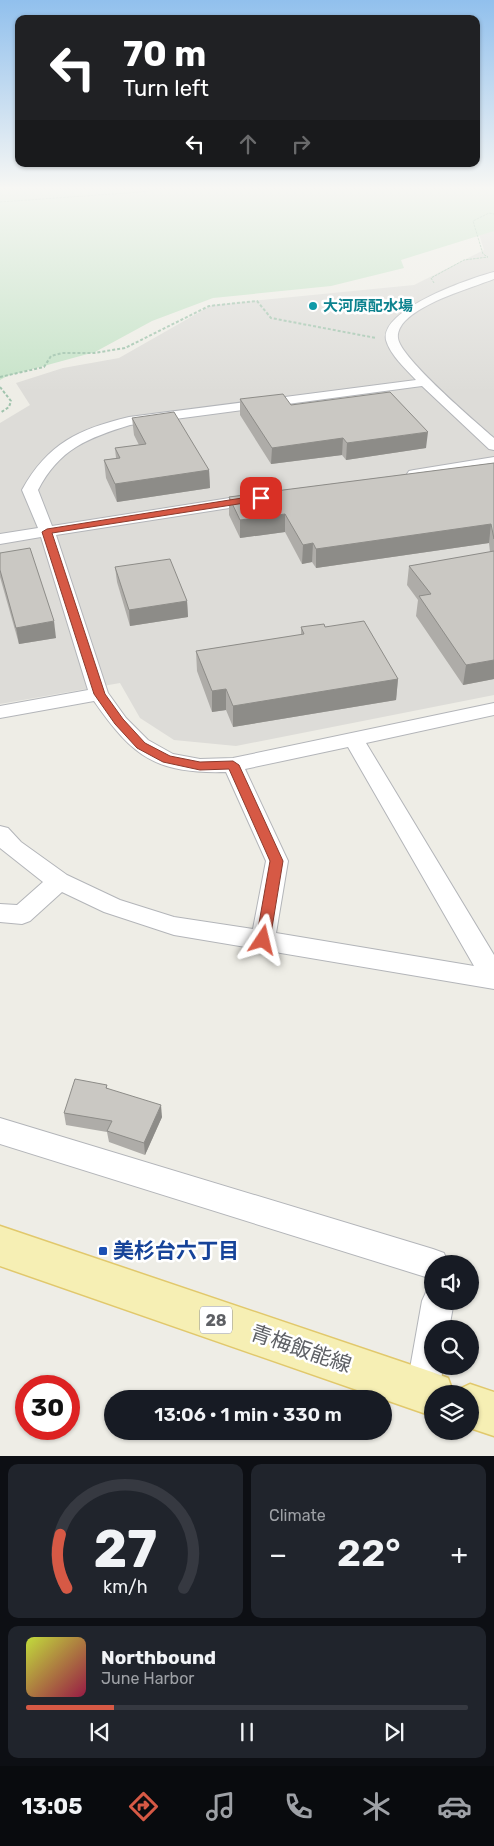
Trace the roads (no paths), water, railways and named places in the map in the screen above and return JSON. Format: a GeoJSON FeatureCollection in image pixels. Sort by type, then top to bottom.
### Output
{"type":"FeatureCollection","features":[{"type":"Feature","properties":{"kind":"main road","name":"青梅飯能線"},"geometry":{"type":"LineString","coordinates":[[0,1246],[424,1392]]}},
{"type":"Feature","properties":{"kind":"main road"},"geometry":{"type":"LineString","coordinates":[[479,1409],[494,1414]]}},
{"type":"Feature","properties":{"kind":"street"},"geometry":{"type":"LineString","coordinates":[[494,275],[414,308],[401,318],[394,327],[392,339],[396,350],[404,359],[494,446]]}},
{"type":"Feature","properties":{"kind":"street"},"geometry":{"type":"LineString","coordinates":[[427,382],[128,421],[97,430],[72,442],[52,455],[37,475],[30,490],[47,532],[99,694],[119,722],[141,745],[167,760],[200,766],[233,765],[354,739],[491,715]]}},
{"type":"Feature","properties":{"kind":"street"},"geometry":{"type":"LineString","coordinates":[[397,476],[494,461]]}},
{"type":"Feature","properties":{"kind":"street"},"geometry":{"type":"LineString","coordinates":[[0,539],[270,496]]}},
{"type":"Feature","properties":{"kind":"street"},"geometry":{"type":"LineString","coordinates":[[0,712],[99,694]]}},
{"type":"Feature","properties":{"kind":"street"},"geometry":{"type":"LineString","coordinates":[[354,739],[494,978]]}},
{"type":"Feature","properties":{"kind":"street"},"geometry":{"type":"LineString","coordinates":[[233,765],[277,861],[263,940]]}},
{"type":"Feature","properties":{"kind":"street"},"geometry":{"type":"LineString","coordinates":[[0,834],[13,848],[59,881],[112,906],[174,926],[494,978]]}},
{"type":"Feature","properties":{"kind":"street"},"geometry":{"type":"LineString","coordinates":[[0,913],[22,914],[59,881]]}},
{"type":"Feature","properties":{"kind":"street"},"geometry":{"type":"LineString","coordinates":[[0,1131],[424,1261]]}},
{"type":"Feature","properties":{"kind":"place","name":"大河原配水場"},"geometry":{"type":"Point","coordinates":[313,306]}},
{"type":"Feature","properties":{"kind":"place","name":"美杉台六丁目"},"geometry":{"type":"Point","coordinates":[103,1251]}}]}
